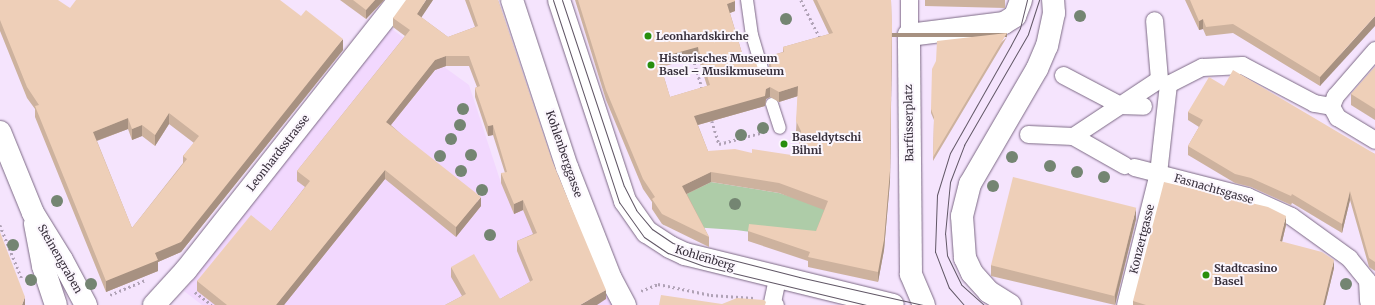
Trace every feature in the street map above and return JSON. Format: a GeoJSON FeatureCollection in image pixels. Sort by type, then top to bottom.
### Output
{"type":"FeatureCollection","features":[{"type":"Feature","properties":{"kind":"street","name":"Leonhardsstrasse"},"geometry":{"type":"LineString","coordinates":[[154,305],[186,270],[399,0]]}},
{"type":"Feature","properties":{"kind":"street","name":"Kohlenberggasse"},"geometry":{"type":"LineString","coordinates":[[512,0],[567,167],[611,279],[634,302]]}},
{"type":"Feature","properties":{"kind":"street","name":"Kohlenberg"},"geometry":{"type":"LineString","coordinates":[[559,0],[625,201],[647,232],[670,247],[776,278],[893,305]]}},
{"type":"Feature","properties":{"kind":"street"},"geometry":{"type":"LineString","coordinates":[[909,0],[909,35],[1004,23],[1015,16],[1021,0]]}},
{"type":"Feature","properties":{"kind":"street"},"geometry":{"type":"LineString","coordinates":[[1010,305],[989,292],[972,273],[965,258],[962,233],[966,198],[978,167],[1037,69],[1051,31],[1053,0]]}},
{"type":"Feature","properties":{"kind":"street"},"geometry":{"type":"LineString","coordinates":[[1073,136],[1159,79],[1154,20]]}},
{"type":"Feature","properties":{"kind":"street","name":"Barfüsserplatz"},"geometry":{"type":"LineString","coordinates":[[909,35],[911,274],[917,302]]}},
{"type":"Feature","properties":{"kind":"street"},"geometry":{"type":"LineString","coordinates":[[1375,50],[1335,96],[1331,106],[1337,117],[1375,140]]}},
{"type":"Feature","properties":{"kind":"street","name":"Konzertgasse"},"geometry":{"type":"LineString","coordinates":[[1125,305],[1158,173],[1153,109],[1168,84],[1202,67],[1242,65],[1314,103],[1331,106]]}},
{"type":"Feature","properties":{"kind":"street"},"geometry":{"type":"LineString","coordinates":[[1063,75],[1120,105],[1153,109]]}},
{"type":"Feature","properties":{"kind":"street","name":"Steinengraben"},"geometry":{"type":"LineString","coordinates":[[0,132],[33,213],[62,260],[86,305]]}},
{"type":"Feature","properties":{"kind":"street"},"geometry":{"type":"LineString","coordinates":[[1028,134],[1073,136],[1129,166],[1158,173]]}},
{"type":"Feature","properties":{"kind":"street","name":"Fasnachtsgasse"},"geometry":{"type":"LineString","coordinates":[[1158,173],[1248,196],[1291,216],[1349,258],[1367,280],[1370,302]]}},
{"type":"Feature","properties":{"kind":"street","name":"Steinengraben"},"geometry":{"type":"LineString","coordinates":[[33,213],[42,266],[56,305]]}},
{"type":"Feature","properties":{"kind":"street"},"geometry":{"type":"LineString","coordinates":[[773,303],[776,278]]}},
{"type":"Feature","properties":{"kind":"lane"},"geometry":{"type":"LineString","coordinates":[[747,0],[752,35],[765,79]]}},
{"type":"Feature","properties":{"kind":"lane"},"geometry":{"type":"LineString","coordinates":[[772,104],[780,128]]}},
{"type":"Feature","properties":{"kind":"path"},"geometry":{"type":"LineString","coordinates":[[801,0],[822,43]]}},
{"type":"Feature","properties":{"kind":"path"},"geometry":{"type":"LineString","coordinates":[[693,58],[704,97]]}},
{"type":"Feature","properties":{"kind":"path"},"geometry":{"type":"LineString","coordinates":[[712,121],[719,144],[780,128]]}},
{"type":"Feature","properties":{"kind":"path"},"geometry":{"type":"LineString","coordinates":[[0,225],[23,283]]}},
{"type":"Feature","properties":{"kind":"path"},"geometry":{"type":"LineString","coordinates":[[110,295],[135,284]]}},
{"type":"Feature","properties":{"kind":"path"},"geometry":{"type":"LineString","coordinates":[[634,302],[641,291],[658,284],[711,295],[739,295],[773,303]]}},
{"type":"Feature","properties":{"kind":"path"},"geometry":{"type":"LineString","coordinates":[[191,288],[212,305]]}},
{"type":"Feature","properties":{"kind":"shaded area"},"geometry":{"type":"Polygon","coordinates":[[[389,27],[469,85],[501,183],[555,168],[582,237],[614,305],[202,305],[184,291],[389,27]]]}},
{"type":"Feature","properties":{"kind":"green space"},"geometry":{"type":"Polygon","coordinates":[[[711,182],[779,193],[829,209],[816,241],[736,230],[663,225],[682,196],[711,182]]]}},
{"type":"Feature","properties":{"kind":"building"},"geometry":{"type":"Polygon","coordinates":[[[0,0],[58,0],[70,8],[76,0],[280,0],[301,16],[306,10],[343,39],[181,242],[155,253],[158,260],[106,281],[35,106],[39,105],[27,87],[0,20],[0,0]],[[169,113],[155,135],[142,125],[132,129],[128,118],[93,132],[132,228],[187,159],[183,156],[199,136],[169,113]]]}},
{"type":"Feature","properties":{"kind":"building"},"geometry":{"type":"Polygon","coordinates":[[[353,0],[375,0],[366,10],[353,0]]]}},
{"type":"Feature","properties":{"kind":"building"},"geometry":{"type":"Polygon","coordinates":[[[406,0],[426,0],[417,14],[448,37],[478,26],[469,0],[498,0],[552,161],[606,290],[580,305],[445,305],[466,294],[451,267],[474,254],[500,299],[533,280],[517,241],[537,233],[523,200],[514,204],[501,173],[507,172],[493,125],[488,126],[475,88],[480,86],[469,56],[446,56],[435,60],[386,122],[481,197],[456,227],[385,170],[276,305],[227,305],[197,281],[251,215],[271,231],[310,181],[297,171],[410,30],[393,18],[406,0]]]}},
{"type":"Feature","properties":{"kind":"building"},"geometry":{"type":"Polygon","coordinates":[[[578,0],[735,0],[727,4],[745,63],[755,60],[760,74],[767,76],[772,70],[769,56],[784,52],[783,47],[833,33],[817,0],[891,0],[890,171],[884,240],[878,272],[808,257],[810,252],[748,231],[749,224],[816,231],[828,201],[779,183],[711,172],[682,186],[709,237],[662,214],[652,199],[655,197],[643,179],[606,90],[578,0]],[[698,47],[658,58],[670,97],[710,85],[698,47]],[[798,86],[779,92],[770,87],[766,89],[765,96],[694,116],[708,151],[735,149],[752,153],[752,149],[798,156],[801,131],[796,121],[798,86]]]}},
{"type":"Feature","properties":{"kind":"building"},"geometry":{"type":"Polygon","coordinates":[[[1190,0],[1375,0],[1375,16],[1320,77],[1233,24],[1206,27],[1203,19],[1199,21],[1190,0]]]}},
{"type":"Feature","properties":{"kind":"building"},"geometry":{"type":"Polygon","coordinates":[[[1007,33],[933,157],[934,117],[931,109],[932,69],[936,61],[937,41],[1007,33]]]}},
{"type":"Feature","properties":{"kind":"building"},"geometry":{"type":"Polygon","coordinates":[[[1375,67],[1375,109],[1351,94],[1375,67]]]}},
{"type":"Feature","properties":{"kind":"building"},"geometry":{"type":"Polygon","coordinates":[[[1233,70],[1375,154],[1375,262],[1369,258],[1350,191],[1342,224],[1292,194],[1291,196],[1251,178],[1235,174],[1188,146],[1203,120],[1188,112],[1209,77],[1224,86],[1233,70]]]}},
{"type":"Feature","properties":{"kind":"building"},"geometry":{"type":"Polygon","coordinates":[[[1013,177],[1136,208],[1114,296],[991,265],[1013,177]]]}},
{"type":"Feature","properties":{"kind":"building","name":"Stadtcasino Basel"},"geometry":{"type":"Polygon","coordinates":[[[1164,182],[1268,207],[1286,216],[1280,241],[1322,252],[1334,260],[1323,305],[1146,305],[1133,301],[1164,182]]]}},
{"type":"Feature","properties":{"kind":"building"},"geometry":{"type":"Polygon","coordinates":[[[0,232],[25,297],[22,305],[0,305],[0,232]]]}},
{"type":"Feature","properties":{"kind":"building"},"geometry":{"type":"Polygon","coordinates":[[[661,295],[722,304],[737,298],[764,300],[766,302],[765,305],[659,305],[661,295]]]}},
{"type":"Feature","properties":{"kind":"tram line"},"geometry":{"type":"LineString","coordinates":[[553,0],[619,202],[644,237],[668,253],[704,266],[867,305]]}},
{"type":"Feature","properties":{"kind":"tram line"},"geometry":{"type":"LineString","coordinates":[[562,0],[624,186],[636,210],[652,229],[673,243],[686,248],[799,277],[923,305]]}},
{"type":"Feature","properties":{"kind":"tram line"},"geometry":{"type":"LineString","coordinates":[[964,305],[949,288],[935,252],[937,195],[950,153],[1020,28],[1027,0]]}},
{"type":"Feature","properties":{"kind":"tram line"},"geometry":{"type":"LineString","coordinates":[[984,305],[961,284],[947,255],[945,234],[950,182],[964,145],[1028,34],[1039,0]]}},
{"type":"Feature","properties":{"kind":"place","name":"Leonhardskirche"},"geometry":{"type":"Point","coordinates":[648,36]}},
{"type":"Feature","properties":{"kind":"place","name":"Historisches Museum Basel – Musikmuseum"},"geometry":{"type":"Point","coordinates":[651,65]}},
{"type":"Feature","properties":{"kind":"place","name":"Baseldytschi Bihni"},"geometry":{"type":"Point","coordinates":[784,144]}},
{"type":"Feature","properties":{"kind":"place","name":"Stadtcasino Basel"},"geometry":{"type":"Point","coordinates":[1206,275]}}]}
